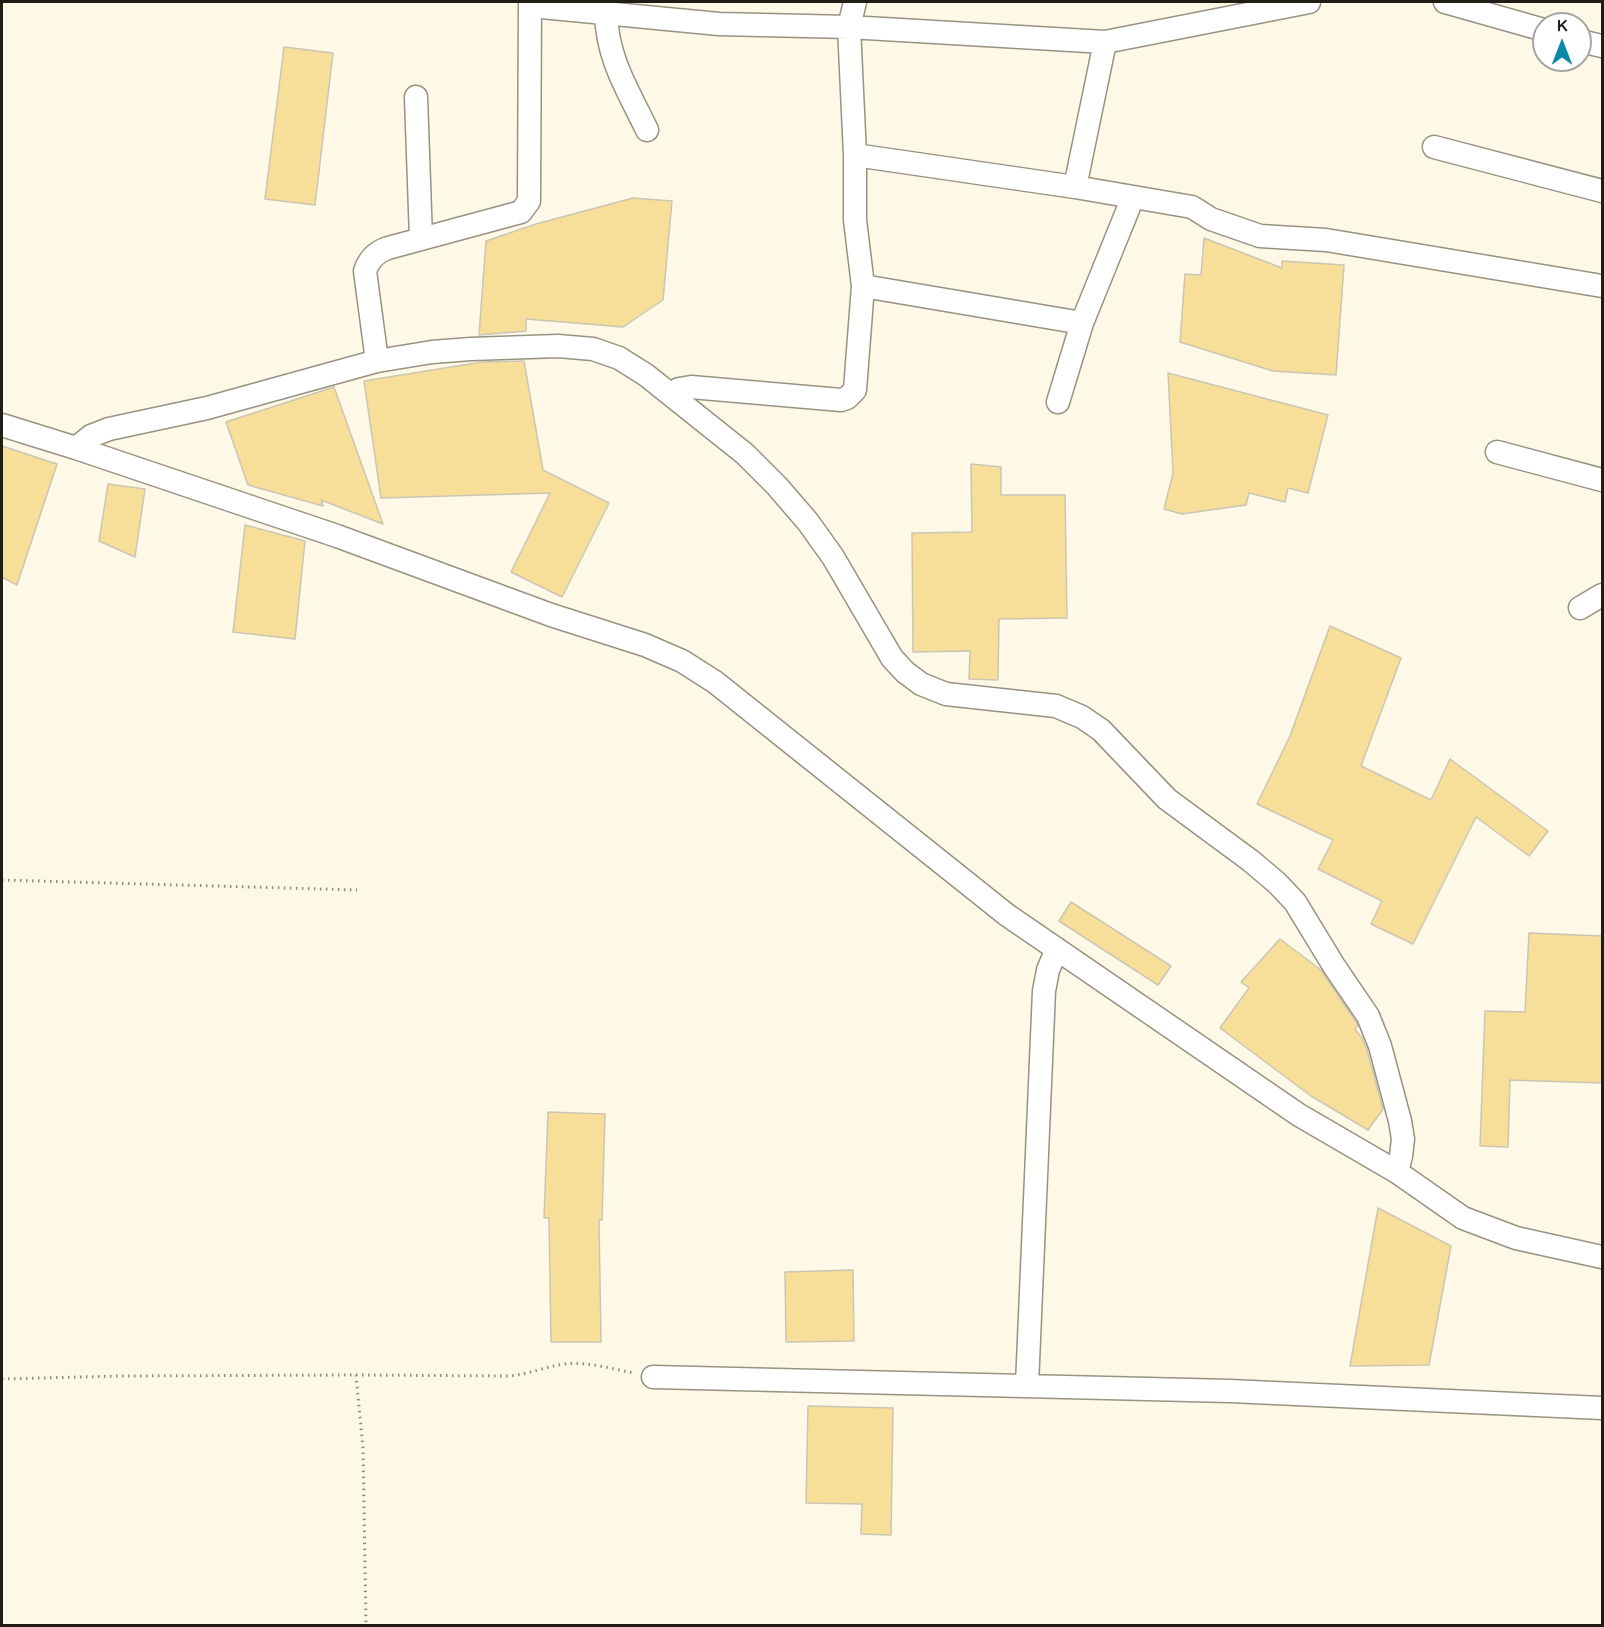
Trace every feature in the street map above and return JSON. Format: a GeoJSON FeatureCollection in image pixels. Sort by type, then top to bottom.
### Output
{"type":"FeatureCollection","features":[{"type":"Feature","properties":{"kind":"street"},"geometry":{"type":"LineString","coordinates":[[670,394],[679,389],[691,387],[832,400],[847,398],[857,384],[863,286],[856,241],[855,155],[849,27],[855,2]]}},
{"type":"Feature","properties":{"kind":"street"},"geometry":{"type":"LineString","coordinates":[[377,361],[365,271],[376,254],[382,250],[521,212],[527,207],[530,195],[531,4],[719,24],[849,27],[1105,42],[1310,2]]}},
{"type":"Feature","properties":{"kind":"street"},"geometry":{"type":"LineString","coordinates":[[1445,2],[1532,27]]}},
{"type":"Feature","properties":{"kind":"street"},"geometry":{"type":"LineString","coordinates":[[606,13],[606,27],[612,56],[647,130]]}},
{"type":"Feature","properties":{"kind":"street"},"geometry":{"type":"LineString","coordinates":[[1075,187],[1105,42]]}},
{"type":"Feature","properties":{"kind":"street"},"geometry":{"type":"LineString","coordinates":[[417,97],[421,239]]}},
{"type":"Feature","properties":{"kind":"street"},"geometry":{"type":"LineString","coordinates":[[1434,147],[1602,191]]}},
{"type":"Feature","properties":{"kind":"street"},"geometry":{"type":"LineString","coordinates":[[855,155],[1075,187],[1192,207],[1211,219],[1260,236],[1326,240],[1602,286]]}},
{"type":"Feature","properties":{"kind":"street"},"geometry":{"type":"LineString","coordinates":[[1058,402],[1082,323],[1133,197]]}},
{"type":"Feature","properties":{"kind":"street"},"geometry":{"type":"LineString","coordinates":[[863,286],[1082,323]]}},
{"type":"Feature","properties":{"kind":"street"},"geometry":{"type":"LineString","coordinates":[[76,448],[91,436],[109,429],[207,408],[377,361],[471,349],[558,346],[593,349],[620,358],[670,394],[745,454],[777,486],[808,522],[833,557],[891,658],[905,672],[921,684],[946,694],[1056,706],[1082,717],[1101,730],[1167,799],[1251,861],[1295,902],[1368,1016],[1380,1047],[1400,1120],[1402,1139],[1397,1172]]}},
{"type":"Feature","properties":{"kind":"street"},"geometry":{"type":"LineString","coordinates":[[2,425],[337,536],[551,615],[645,645],[682,661],[715,682],[999,909],[1299,1115],[1397,1172],[1463,1218],[1516,1238],[1602,1257]]}},
{"type":"Feature","properties":{"kind":"street"},"geometry":{"type":"LineString","coordinates":[[1497,452],[1602,480]]}},
{"type":"Feature","properties":{"kind":"street"},"geometry":{"type":"LineString","coordinates":[[1580,608],[1602,595]]}},
{"type":"Feature","properties":{"kind":"street"},"geometry":{"type":"LineString","coordinates":[[1027,1385],[1044,991],[1048,970],[1057,949]]}},
{"type":"Feature","properties":{"kind":"street"},"geometry":{"type":"LineString","coordinates":[[653,1377],[1230,1391],[1602,1408]]}},
{"type":"Feature","properties":{"kind":"path"},"geometry":{"type":"LineString","coordinates":[[2,880],[357,890]]}},
{"type":"Feature","properties":{"kind":"path"},"geometry":{"type":"LineString","coordinates":[[2,1379],[356,1374],[509,1376],[577,1363],[653,1377]]}},
{"type":"Feature","properties":{"kind":"path"},"geometry":{"type":"LineString","coordinates":[[356,1374],[363,1448],[366,1626]]}},
{"type":"Feature","properties":{"kind":"building"},"geometry":{"type":"Polygon","coordinates":[[[284,47],[333,53],[315,205],[265,199],[284,47]]]}},
{"type":"Feature","properties":{"kind":"building"},"geometry":{"type":"Polygon","coordinates":[[[633,198],[672,201],[663,300],[623,327],[526,319],[526,331],[479,335],[486,241],[536,224],[633,198]]]}},
{"type":"Feature","properties":{"kind":"building"},"geometry":{"type":"Polygon","coordinates":[[[1204,238],[1282,268],[1282,261],[1344,265],[1336,375],[1273,371],[1180,342],[1185,274],[1201,275],[1204,238]]]}},
{"type":"Feature","properties":{"kind":"building"},"geometry":{"type":"Polygon","coordinates":[[[524,361],[543,470],[609,503],[562,597],[511,572],[550,493],[381,498],[364,381],[482,362],[524,361]]]}},
{"type":"Feature","properties":{"kind":"building"},"geometry":{"type":"Polygon","coordinates":[[[1168,373],[1328,415],[1308,493],[1288,488],[1285,502],[1249,493],[1246,505],[1182,514],[1164,509],[1173,473],[1168,373]]]}},
{"type":"Feature","properties":{"kind":"building"},"geometry":{"type":"Polygon","coordinates":[[[334,387],[383,524],[321,500],[323,506],[248,485],[226,422],[334,387]]]}},
{"type":"Feature","properties":{"kind":"building"},"geometry":{"type":"Polygon","coordinates":[[[2,446],[57,464],[17,585],[2,577],[2,446]]]}},
{"type":"Feature","properties":{"kind":"building"},"geometry":{"type":"Polygon","coordinates":[[[971,464],[1001,467],[1001,495],[1065,495],[1067,618],[999,619],[998,680],[969,679],[970,651],[913,652],[912,533],[972,532],[971,464]]]}},
{"type":"Feature","properties":{"kind":"building"},"geometry":{"type":"Polygon","coordinates":[[[108,484],[145,489],[135,557],[99,541],[108,484]]]}},
{"type":"Feature","properties":{"kind":"building"},"geometry":{"type":"Polygon","coordinates":[[[245,525],[305,541],[295,639],[233,632],[245,525]]]}},
{"type":"Feature","properties":{"kind":"building"},"geometry":{"type":"Polygon","coordinates":[[[1330,626],[1401,658],[1361,766],[1431,800],[1450,759],[1548,831],[1529,856],[1476,817],[1413,944],[1371,924],[1382,901],[1318,869],[1333,840],[1257,804],[1290,736],[1330,626]]]}},
{"type":"Feature","properties":{"kind":"building"},"geometry":{"type":"Polygon","coordinates":[[[1071,902],[1171,966],[1158,985],[1059,921],[1071,902]]]}},
{"type":"Feature","properties":{"kind":"building"},"geometry":{"type":"Polygon","coordinates":[[[1529,933],[1602,936],[1602,1083],[1510,1080],[1508,1147],[1480,1146],[1485,1011],[1525,1012],[1529,933]]]}},
{"type":"Feature","properties":{"kind":"building"},"geometry":{"type":"Polygon","coordinates":[[[1280,939],[1321,970],[1358,1026],[1355,1029],[1367,1050],[1383,1109],[1368,1130],[1311,1096],[1220,1028],[1249,988],[1241,982],[1280,939]]]}},
{"type":"Feature","properties":{"kind":"building"},"geometry":{"type":"Polygon","coordinates":[[[548,1112],[605,1114],[602,1220],[599,1220],[601,1342],[551,1342],[549,1218],[544,1218],[548,1112]]]}},
{"type":"Feature","properties":{"kind":"building"},"geometry":{"type":"Polygon","coordinates":[[[1378,1208],[1451,1246],[1429,1365],[1350,1366],[1378,1208]]]}},
{"type":"Feature","properties":{"kind":"building"},"geometry":{"type":"Polygon","coordinates":[[[853,1270],[854,1341],[786,1342],[785,1272],[853,1270]]]}},
{"type":"Feature","properties":{"kind":"building"},"geometry":{"type":"Polygon","coordinates":[[[808,1406],[893,1408],[891,1535],[861,1534],[862,1504],[806,1503],[808,1406]]]}}]}
